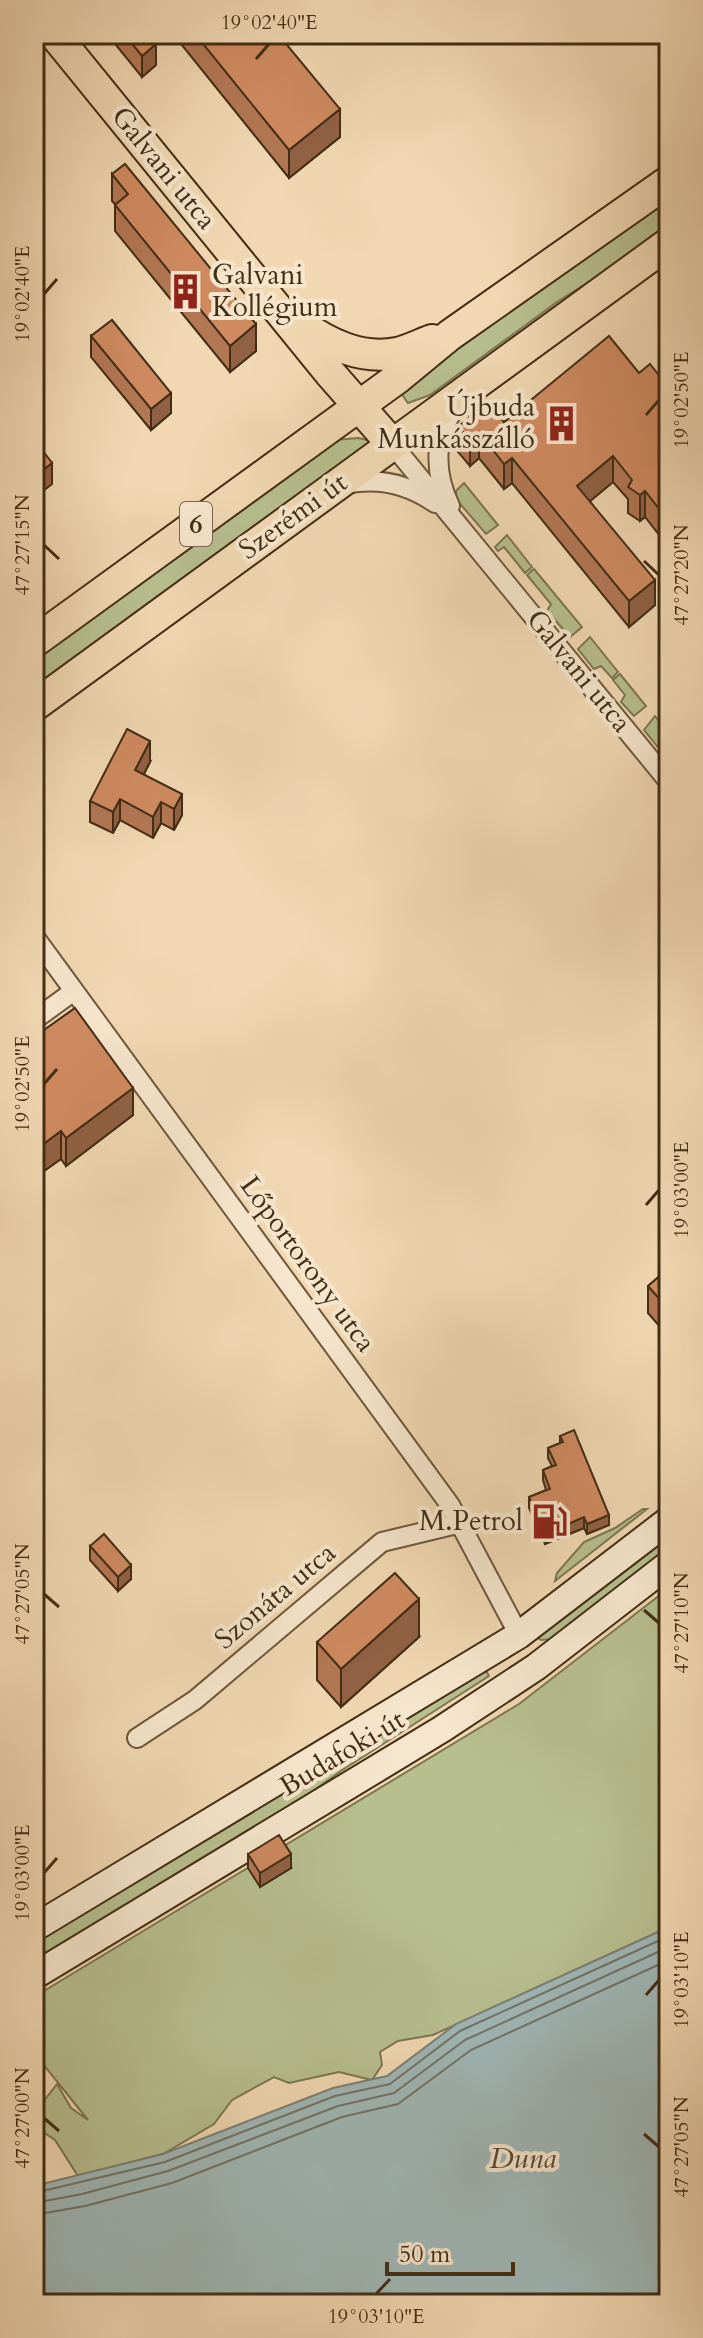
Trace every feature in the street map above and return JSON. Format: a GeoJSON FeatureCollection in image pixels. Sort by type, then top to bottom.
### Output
{"type":"FeatureCollection","features":[{"type":"Feature","properties":{"kind":"main road","name":"Galvani utca"},"geometry":{"type":"LineString","coordinates":[[54,34],[358,407],[392,444]]}},
{"type":"Feature","properties":{"kind":"main road","name":"Szerémi út"},"geometry":{"type":"LineString","coordinates":[[34,642],[358,407],[450,335],[669,181]]}},
{"type":"Feature","properties":{"kind":"main road","name":"Szerémi út"},"geometry":{"type":"LineString","coordinates":[[34,706],[669,243]]}},
{"type":"Feature","properties":{"kind":"main road"},"geometry":{"type":"LineString","coordinates":[[273,303],[307,329],[358,353],[395,353],[450,335]]}},
{"type":"Feature","properties":{"kind":"main road","name":"Budafoki út"},"geometry":{"type":"LineString","coordinates":[[34,1928],[519,1635],[669,1520]]}},
{"type":"Feature","properties":{"kind":"main road","name":"Budafoki út"},"geometry":{"type":"LineString","coordinates":[[34,1976],[442,1729],[536,1667],[669,1564]]}},
{"type":"Feature","properties":{"kind":"main road"},"geometry":{"type":"LineString","coordinates":[[519,1635],[536,1667]]}},
{"type":"Feature","properties":{"kind":"street","name":"Galvani utca"},"geometry":{"type":"LineString","coordinates":[[458,523],[443,491],[439,442],[448,417],[473,387]]}},
{"type":"Feature","properties":{"kind":"street","name":"Galvani utca"},"geometry":{"type":"LineString","coordinates":[[392,444],[669,782]]}},
{"type":"Feature","properties":{"kind":"street","name":"Galvani utca"},"geometry":{"type":"LineString","coordinates":[[334,487],[381,481],[402,485],[433,501],[458,523]]}},
{"type":"Feature","properties":{"kind":"street","name":"Lőportorony utca"},"geometry":{"type":"LineString","coordinates":[[34,936],[461,1523],[519,1635]]}},
{"type":"Feature","properties":{"kind":"street"},"geometry":{"type":"LineString","coordinates":[[34,1020],[74,991]]}},
{"type":"Feature","properties":{"kind":"street","name":"Szonáta utca"},"geometry":{"type":"LineString","coordinates":[[137,1738],[195,1700],[382,1542],[461,1523]]}},
{"type":"Feature","properties":{"kind":"green space"},"geometry":{"type":"Polygon","coordinates":[[[669,193],[669,231],[557,302],[430,395],[408,403],[398,389],[669,193]]]}},
{"type":"Feature","properties":{"kind":"green space"},"geometry":{"type":"Polygon","coordinates":[[[359,438],[374,442],[34,693],[34,654],[334,440],[359,438]]]}},
{"type":"Feature","properties":{"kind":"green space"},"geometry":{"type":"Polygon","coordinates":[[[464,483],[498,525],[486,534],[456,499],[456,491],[464,483]]]}},
{"type":"Feature","properties":{"kind":"green space"},"geometry":{"type":"Polygon","coordinates":[[[507,535],[532,567],[525,573],[504,547],[498,551],[495,547],[507,535]]]}},
{"type":"Feature","properties":{"kind":"green space"},"geometry":{"type":"Polygon","coordinates":[[[534,569],[582,627],[570,637],[547,611],[551,604],[527,575],[534,569]]]}},
{"type":"Feature","properties":{"kind":"green space"},"geometry":{"type":"Polygon","coordinates":[[[590,637],[618,672],[612,678],[601,666],[594,669],[578,649],[590,637]]]}},
{"type":"Feature","properties":{"kind":"green space"},"geometry":{"type":"Polygon","coordinates":[[[620,674],[646,706],[634,716],[621,702],[625,695],[613,680],[620,674]]]}},
{"type":"Feature","properties":{"kind":"green space"},"geometry":{"type":"Polygon","coordinates":[[[655,716],[669,734],[669,761],[644,730],[655,716]]]}},
{"type":"Feature","properties":{"kind":"green space"},"geometry":{"type":"Polygon","coordinates":[[[647,1509],[555,1581],[557,1573],[584,1542],[615,1528],[647,1509]]]}},
{"type":"Feature","properties":{"kind":"green space"},"geometry":{"type":"Polygon","coordinates":[[[669,1533],[669,1552],[555,1639],[541,1640],[535,1636],[669,1533]]]}},
{"type":"Feature","properties":{"kind":"green space"},"geometry":{"type":"Polygon","coordinates":[[[669,1588],[669,1927],[433,2035],[398,2041],[380,2052],[382,2065],[372,2080],[339,2072],[289,2083],[274,2077],[232,2100],[214,2124],[163,2154],[78,2176],[55,2140],[43,2132],[40,2106],[57,2084],[71,2108],[88,2120],[34,2053],[34,1997],[519,1704],[669,1588]]]}},
{"type":"Feature","properties":{"kind":"green space"},"geometry":{"type":"Polygon","coordinates":[[[485,1669],[489,1676],[341,1771],[269,1823],[34,1965],[34,1939],[485,1669]]]}},
{"type":"Feature","properties":{"kind":"water","name":"Duna"},"geometry":{"type":"Polygon","coordinates":[[[669,1927],[669,2304],[34,2304],[34,2186],[163,2154],[333,2088],[387,2076],[456,2024],[669,1927]]]}},
{"type":"Feature","properties":{"kind":"building"},"geometry":{"type":"Polygon","coordinates":[[[124,34],[148,34],[156,44],[142,56],[124,34]]]}},
{"type":"Feature","properties":{"kind":"building"},"geometry":{"type":"Polygon","coordinates":[[[195,34],[278,34],[340,109],[289,150],[195,34]]]}},
{"type":"Feature","properties":{"kind":"building"},"geometry":{"type":"Polygon","coordinates":[[[125,164],[256,324],[230,346],[115,205],[128,194],[112,174],[125,164]]]}},
{"type":"Feature","properties":{"kind":"building"},"geometry":{"type":"Polygon","coordinates":[[[112,320],[171,393],[151,409],[91,336],[112,320]]]}},
{"type":"Feature","properties":{"kind":"building"},"geometry":{"type":"Polygon","coordinates":[[[609,336],[639,373],[650,364],[669,388],[669,517],[667,519],[645,491],[640,495],[628,487],[632,480],[613,456],[577,486],[655,580],[629,601],[512,458],[504,464],[479,432],[470,440],[458,427],[475,413],[469,406],[483,396],[504,422],[609,336]]]}},
{"type":"Feature","properties":{"kind":"building"},"geometry":{"type":"Polygon","coordinates":[[[34,439],[52,463],[34,477],[34,439]]]}},
{"type":"Feature","properties":{"kind":"building"},"geometry":{"type":"Polygon","coordinates":[[[127,729],[150,741],[135,770],[182,794],[174,809],[161,802],[153,817],[120,799],[113,812],[90,801],[127,729]]]}},
{"type":"Feature","properties":{"kind":"building"},"geometry":{"type":"Polygon","coordinates":[[[75,1008],[133,1088],[66,1138],[61,1131],[34,1151],[34,1037],[75,1008]]]}},
{"type":"Feature","properties":{"kind":"building"},"geometry":{"type":"Polygon","coordinates":[[[669,1268],[669,1310],[648,1286],[669,1268]]]}},
{"type":"Feature","properties":{"kind":"building"},"geometry":{"type":"Polygon","coordinates":[[[574,1430],[609,1515],[587,1524],[584,1517],[545,1534],[529,1497],[550,1489],[543,1470],[556,1465],[548,1448],[563,1442],[560,1436],[574,1430]]]}},
{"type":"Feature","properties":{"kind":"building"},"geometry":{"type":"Polygon","coordinates":[[[104,1534],[131,1565],[118,1577],[90,1546],[104,1534]]]}},
{"type":"Feature","properties":{"kind":"building"},"geometry":{"type":"Polygon","coordinates":[[[395,1573],[419,1599],[341,1669],[317,1642],[395,1573]]]}},
{"type":"Feature","properties":{"kind":"building"},"geometry":{"type":"Polygon","coordinates":[[[279,1835],[291,1854],[260,1873],[248,1854],[279,1835]]]}},
{"type":"Feature","properties":{"kind":"place","name":"Galvani Kollégium"},"geometry":{"type":"Point","coordinates":[186,291]}},
{"type":"Feature","properties":{"kind":"place","name":"Újbuda Munkásszálló"},"geometry":{"type":"Point","coordinates":[561,423]}},
{"type":"Feature","properties":{"kind":"place","name":"M.Petrol"},"geometry":{"type":"Point","coordinates":[549,1521]}}]}
